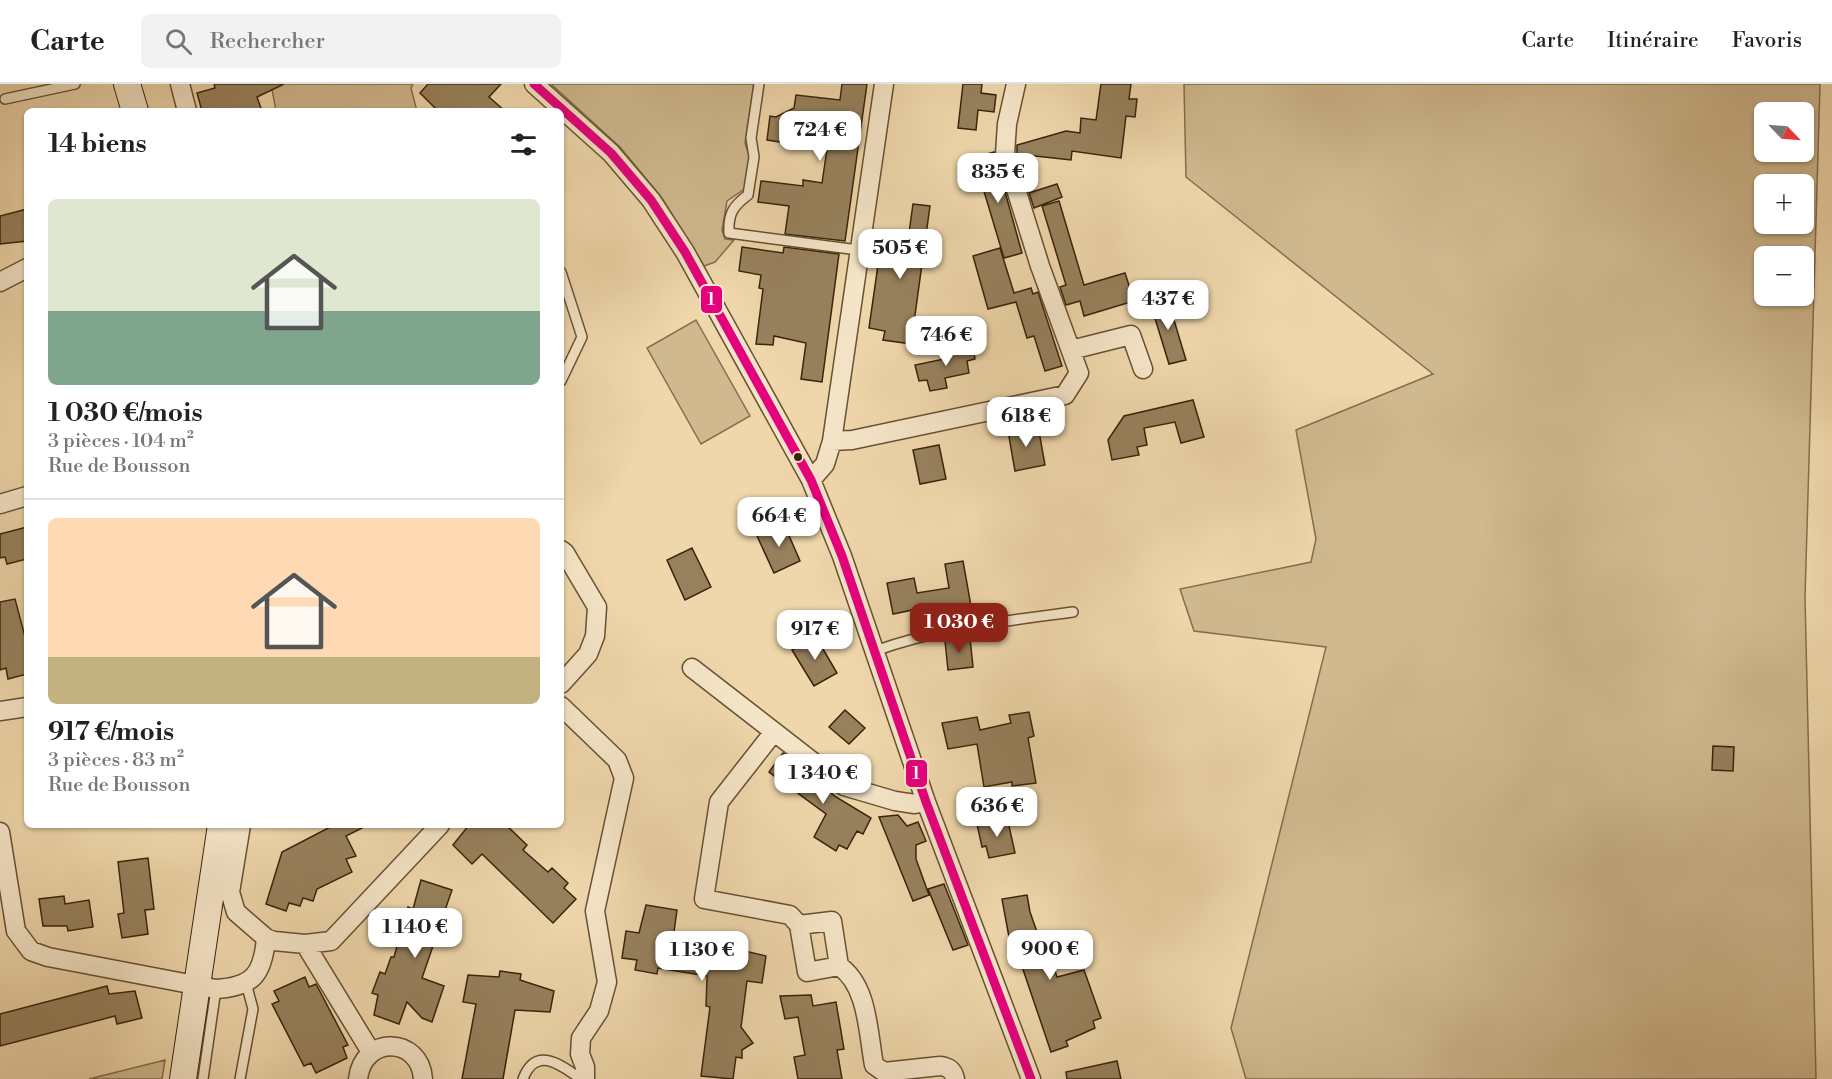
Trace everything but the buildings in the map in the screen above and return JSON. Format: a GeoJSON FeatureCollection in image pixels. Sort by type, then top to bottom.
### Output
{"type":"FeatureCollection","features":[{"type":"Feature","properties":{"kind":"main road"},"geometry":{"type":"LineString","coordinates":[[127,84],[134,108]]}},
{"type":"Feature","properties":{"kind":"main road"},"geometry":{"type":"LineString","coordinates":[[183,1079],[207,987],[221,828]]}},
{"type":"Feature","properties":{"kind":"street"},"geometry":{"type":"LineString","coordinates":[[180,84],[186,108]]}},
{"type":"Feature","properties":{"kind":"street"},"geometry":{"type":"LineString","coordinates":[[534,84],[561,108]]}},
{"type":"Feature","properties":{"kind":"street"},"geometry":{"type":"LineString","coordinates":[[811,480],[825,464],[832,441],[858,250],[884,84]]}},
{"type":"Feature","properties":{"kind":"street"},"geometry":{"type":"LineString","coordinates":[[832,441],[852,440],[1065,395],[1079,373],[1040,266],[1005,154],[1007,124],[1016,84]]}},
{"type":"Feature","properties":{"kind":"street"},"geometry":{"type":"LineString","coordinates":[[564,111],[611,153],[651,200],[685,252],[811,480],[875,651],[926,802],[1031,1079]]}},
{"type":"Feature","properties":{"kind":"street"},"geometry":{"type":"LineString","coordinates":[[0,282],[24,270]]}},
{"type":"Feature","properties":{"kind":"street"},"geometry":{"type":"LineString","coordinates":[[1071,350],[1131,335],[1143,369]]}},
{"type":"Feature","properties":{"kind":"street"},"geometry":{"type":"LineString","coordinates":[[0,504],[24,497]]}},
{"type":"Feature","properties":{"kind":"street"},"geometry":{"type":"LineString","coordinates":[[564,552],[597,607],[595,636],[588,654],[564,681]]}},
{"type":"Feature","properties":{"kind":"street"},"geometry":{"type":"LineString","coordinates":[[692,668],[844,786],[895,801],[915,804],[926,802]]}},
{"type":"Feature","properties":{"kind":"street"},"geometry":{"type":"LineString","coordinates":[[0,711],[24,707]]}},
{"type":"Feature","properties":{"kind":"street"},"geometry":{"type":"LineString","coordinates":[[564,709],[616,760],[624,778],[595,911],[607,982],[599,1011],[581,1038],[580,1054],[585,1067],[583,1079]]}},
{"type":"Feature","properties":{"kind":"street"},"geometry":{"type":"LineString","coordinates":[[773,733],[719,802],[704,899],[790,915],[799,925],[807,972],[839,966],[850,973],[858,987],[874,1065],[877,1070],[884,1072],[940,1066],[948,1067],[954,1072],[955,1079]]}},
{"type":"Feature","properties":{"kind":"street"},"geometry":{"type":"LineString","coordinates":[[241,828],[230,892],[236,912],[266,938],[304,944],[331,941],[437,828]]}},
{"type":"Feature","properties":{"kind":"street"},"geometry":{"type":"LineString","coordinates":[[0,832],[16,931],[31,951],[48,957],[207,987],[239,988],[254,977],[265,953],[266,938]]}},
{"type":"Feature","properties":{"kind":"street"},"geometry":{"type":"LineString","coordinates":[[799,925],[832,921],[839,966]]}},
{"type":"Feature","properties":{"kind":"street"},"geometry":{"type":"LineString","coordinates":[[304,944],[371,1052]]}},
{"type":"Feature","properties":{"kind":"street"},"geometry":{"type":"LineString","coordinates":[[358,1079],[363,1060],[371,1052],[390,1046],[409,1052],[421,1068],[423,1079]]}},
{"type":"Feature","properties":{"kind":"lane"},"geometry":{"type":"LineString","coordinates":[[5,99],[75,84]]}},
{"type":"Feature","properties":{"kind":"lane"},"geometry":{"type":"LineString","coordinates":[[759,84],[751,138],[754,158],[748,195],[733,205],[728,220],[729,233],[858,250]]}},
{"type":"Feature","properties":{"kind":"lane"},"geometry":{"type":"LineString","coordinates":[[564,281],[582,337],[564,375]]}},
{"type":"Feature","properties":{"kind":"lane"},"geometry":{"type":"LineString","coordinates":[[875,651],[912,638],[964,626],[1073,612]]}},
{"type":"Feature","properties":{"kind":"lane"},"geometry":{"type":"LineString","coordinates":[[240,1079],[253,1009],[246,983]]}},
{"type":"Feature","properties":{"kind":"lane"},"geometry":{"type":"LineString","coordinates":[[203,1079],[207,987]]}},
{"type":"Feature","properties":{"kind":"lane"},"geometry":{"type":"LineString","coordinates":[[523,1079],[527,1070],[537,1061],[554,1061],[583,1079]]}},
{"type":"Feature","properties":{"kind":"shaded area"},"geometry":{"type":"Polygon","coordinates":[[[271,84],[413,84],[411,88],[416,108],[275,108],[271,84]]]}},
{"type":"Feature","properties":{"kind":"shaded area"},"geometry":{"type":"Polygon","coordinates":[[[551,84],[754,84],[745,143],[751,161],[746,188],[727,201],[722,230],[725,239],[734,240],[715,262],[704,266],[662,198],[620,147],[551,84]]]}},
{"type":"Feature","properties":{"kind":"shaded area"},"geometry":{"type":"Polygon","coordinates":[[[1184,84],[1820,84],[1814,289],[1814,246],[1754,246],[1754,306],[1814,306],[1805,597],[1816,1079],[1246,1079],[1231,1028],[1326,647],[1194,631],[1180,589],[1311,562],[1316,539],[1296,430],[1433,374],[1186,177],[1184,84]]]}},
{"type":"Feature","properties":{"kind":"shaded area"},"geometry":{"type":"Polygon","coordinates":[[[696,320],[750,416],[701,444],[647,348],[696,320]]]}},
{"type":"Feature","properties":{"kind":"shaded area"},"geometry":{"type":"Polygon","coordinates":[[[165,1060],[162,1079],[89,1079],[165,1060]]]}},
{"type":"Feature","properties":{"kind":"transit line","name":"1"},"geometry":{"type":"LineString","coordinates":[[534,84],[561,108]]}},
{"type":"Feature","properties":{"kind":"transit line","name":"1"},"geometry":{"type":"LineString","coordinates":[[564,111],[611,153],[651,200],[685,252],[811,480],[842,556],[926,802],[1031,1079]]}}]}
